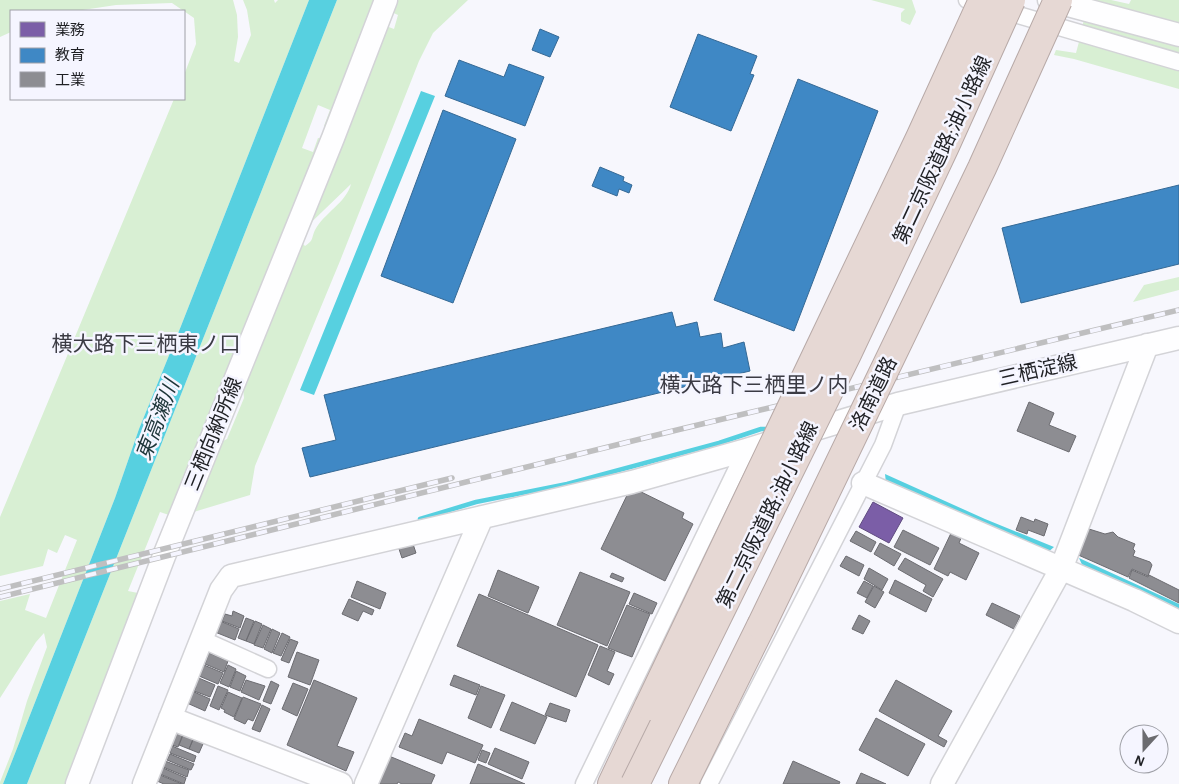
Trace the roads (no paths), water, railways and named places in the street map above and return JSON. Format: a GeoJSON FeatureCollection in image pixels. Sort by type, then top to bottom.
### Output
{"type":"FeatureCollection","features":[{"type":"Feature","properties":{"kind":"highway"},"geometry":{"type":"LineString","coordinates":[[612,784],[908,164],[983,0]]}},
{"type":"Feature","properties":{"kind":"highway","name":"第二京阪道路;油小路線"},"geometry":{"type":"LineString","coordinates":[[635,784],[848,354],[1011,0]]}},
{"type":"Feature","properties":{"kind":"highway","name":"第二京阪道路;油小路線"},"geometry":{"type":"LineString","coordinates":[[656,784],[962,152],[1031,0]]}},
{"type":"Feature","properties":{"kind":"highway","name":"洛南道路"},"geometry":{"type":"LineString","coordinates":[[683,784],[982,168],[1058,0]]}},
{"type":"Feature","properties":{"kind":"street","name":"三栖向納所線"},"geometry":{"type":"LineString","coordinates":[[77,784],[164,556],[195,483],[386,0]]}},
{"type":"Feature","properties":{"kind":"street"},"geometry":{"type":"LineString","coordinates":[[967,0],[1179,62]]}},
{"type":"Feature","properties":{"kind":"street"},"geometry":{"type":"LineString","coordinates":[[1049,0],[1179,35]]}},
{"type":"Feature","properties":{"kind":"street","name":"三栖淀線"},"geometry":{"type":"LineString","coordinates":[[201,639],[221,590],[231,576],[632,482],[898,404],[1179,338]]}},
{"type":"Feature","properties":{"kind":"street"},"geometry":{"type":"LineString","coordinates":[[942,784],[1065,560],[1147,345]]}},
{"type":"Feature","properties":{"kind":"street"},"geometry":{"type":"LineString","coordinates":[[709,784],[883,445],[898,404]]}},
{"type":"Feature","properties":{"kind":"street"},"geometry":{"type":"LineString","coordinates":[[584,784],[746,450]]}},
{"type":"Feature","properties":{"kind":"street"},"geometry":{"type":"LineString","coordinates":[[863,483],[1065,560],[1134,600],[1179,622]]}},
{"type":"Feature","properties":{"kind":"street"},"geometry":{"type":"LineString","coordinates":[[366,784],[482,517]]}},
{"type":"Feature","properties":{"kind":"street"},"geometry":{"type":"LineString","coordinates":[[144,784],[201,639],[268,669]]}},
{"type":"Feature","properties":{"kind":"street"},"geometry":{"type":"LineString","coordinates":[[170,718],[341,784]]}},
{"type":"Feature","properties":{"kind":"water","name":"東高瀬川"},"geometry":{"type":"Polygon","coordinates":[[[309,0],[337,0],[27,784],[3,784],[115,498],[139,429],[309,0]]]}},
{"type":"Feature","properties":{"kind":"water"},"geometry":{"type":"Polygon","coordinates":[[[421,91],[435,96],[314,395],[300,390],[421,91]]]}},
{"type":"Feature","properties":{"kind":"water"},"geometry":{"type":"Polygon","coordinates":[[[885,474],[985,519],[1054,547],[1047,553],[886,483],[885,474]]]}},
{"type":"Feature","properties":{"kind":"water"},"geometry":{"type":"Polygon","coordinates":[[[1079,558],[1179,604],[1179,612],[1084,569],[1079,558]]]}},
{"type":"Feature","properties":{"kind":"waterway"},"geometry":{"type":"LineString","coordinates":[[420,519],[476,502],[567,484],[719,443],[761,429],[772,429]]}},
{"type":"Feature","properties":{"kind":"railway"},"geometry":{"type":"LineString","coordinates":[[0,597],[681,429],[1179,310]]}},
{"type":"Feature","properties":{"kind":"railway"},"geometry":{"type":"LineString","coordinates":[[0,589],[452,478]]}},
{"type":"Feature","properties":{"kind":"district","name":"横大路下三栖東ノ口"},"geometry":{"type":"Point","coordinates":[146,344]}},
{"type":"Feature","properties":{"kind":"district","name":"横大路下三栖里ノ内"},"geometry":{"type":"Point","coordinates":[754,385]}}]}
